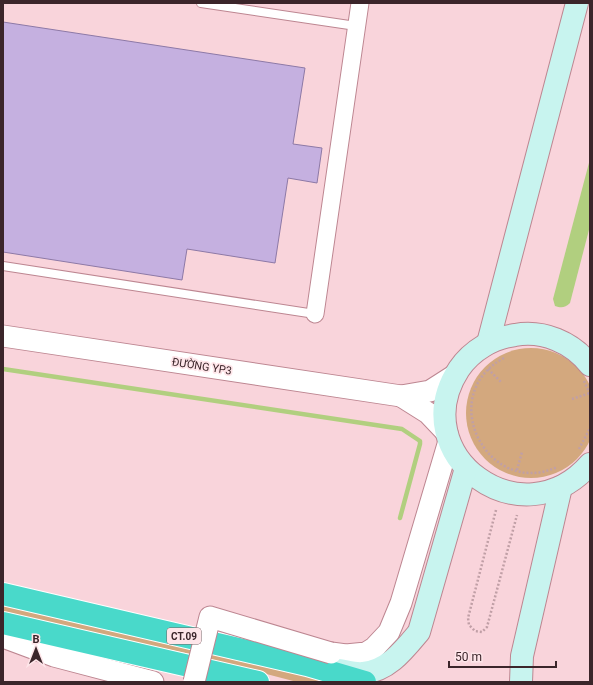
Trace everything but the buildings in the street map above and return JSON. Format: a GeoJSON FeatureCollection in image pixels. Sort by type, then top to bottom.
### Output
{"type":"FeatureCollection","features":[{"type":"Feature","properties":{"kind":"highway","name":"CT.09"},"geometry":{"type":"LineString","coordinates":[[3,594],[307,665],[365,682]]}},
{"type":"Feature","properties":{"kind":"highway","name":"CT.09"},"geometry":{"type":"LineString","coordinates":[[3,623],[258,682]]}},
{"type":"Feature","properties":{"kind":"main road"},"geometry":{"type":"LineString","coordinates":[[488,343],[577,3]]}},
{"type":"Feature","properties":{"kind":"main road"},"geometry":{"type":"LineString","coordinates":[[583,459],[577,477],[562,487],[533,495],[509,493],[487,485],[466,468],[454,452],[448,437],[446,403],[455,375],[469,357],[488,343],[505,336],[518,334],[546,336],[572,347],[586,371]]}},
{"type":"Feature","properties":{"kind":"main road"},"geometry":{"type":"LineString","coordinates":[[307,665],[363,673],[384,667],[402,653],[419,632],[466,468]]}},
{"type":"Feature","properties":{"kind":"main road"},"geometry":{"type":"LineString","coordinates":[[520,682],[522,656],[562,487]]}},
{"type":"Feature","properties":{"kind":"street"},"geometry":{"type":"LineString","coordinates":[[315,314],[360,3]]}},
{"type":"Feature","properties":{"kind":"street","name":"ĐƯỜNG YP3"},"geometry":{"type":"LineString","coordinates":[[3,336],[401,396]]}},
{"type":"Feature","properties":{"kind":"street"},"geometry":{"type":"LineString","coordinates":[[401,396],[430,391],[455,375]]}},
{"type":"Feature","properties":{"kind":"street"},"geometry":{"type":"LineString","coordinates":[[194,682],[210,617],[331,653],[346,655],[366,653],[374,648],[389,632],[401,603],[448,437],[428,413],[401,396]]}},
{"type":"Feature","properties":{"kind":"street"},"geometry":{"type":"LineString","coordinates":[[3,637],[68,660],[153,682]]}},
{"type":"Feature","properties":{"kind":"lane"},"geometry":{"type":"LineString","coordinates":[[201,3],[356,26]]}},
{"type":"Feature","properties":{"kind":"lane"},"geometry":{"type":"LineString","coordinates":[[3,266],[315,314]]}},
{"type":"Feature","properties":{"kind":"path"},"geometry":{"type":"LineString","coordinates":[[509,355],[488,369],[478,383],[472,399],[472,425],[479,441],[489,455],[503,465],[517,470],[537,472],[562,464]]}},
{"type":"Feature","properties":{"kind":"path"},"geometry":{"type":"LineString","coordinates":[[488,369],[502,383]]}},
{"type":"Feature","properties":{"kind":"path"},"geometry":{"type":"LineString","coordinates":[[572,399],[590,394],[586,371]]}},
{"type":"Feature","properties":{"kind":"path"},"geometry":{"type":"LineString","coordinates":[[583,459],[586,440],[590,428]]}},
{"type":"Feature","properties":{"kind":"path"},"geometry":{"type":"LineString","coordinates":[[517,470],[522,452]]}},
{"type":"Feature","properties":{"kind":"path"},"geometry":{"type":"LineString","coordinates":[[496,510],[468,618],[469,625],[475,631],[482,632],[487,627],[517,515]]}},
{"type":"Feature","properties":{"kind":"shaded area"},"geometry":{"type":"Polygon","coordinates":[[[590,159],[590,226],[570,303],[565,307],[557,307],[555,306],[553,299],[590,159]]]}},
{"type":"Feature","properties":{"kind":"shaded area"},"geometry":{"type":"Polygon","coordinates":[[[531,348],[556,353],[577,367],[591,388],[596,413],[591,438],[577,459],[556,473],[531,478],[506,473],[485,459],[471,438],[466,413],[471,388],[485,367],[506,353],[531,348]]]}},
{"type":"Feature","properties":{"kind":"shaded area"},"geometry":{"type":"Polygon","coordinates":[[[3,604],[299,674],[326,682],[297,682],[190,654],[3,614],[3,604]]]}},
{"type":"Feature","properties":{"kind":"waterway"},"geometry":{"type":"LineString","coordinates":[[3,369],[402,429],[420,441],[420,444],[400,518]]}}]}
